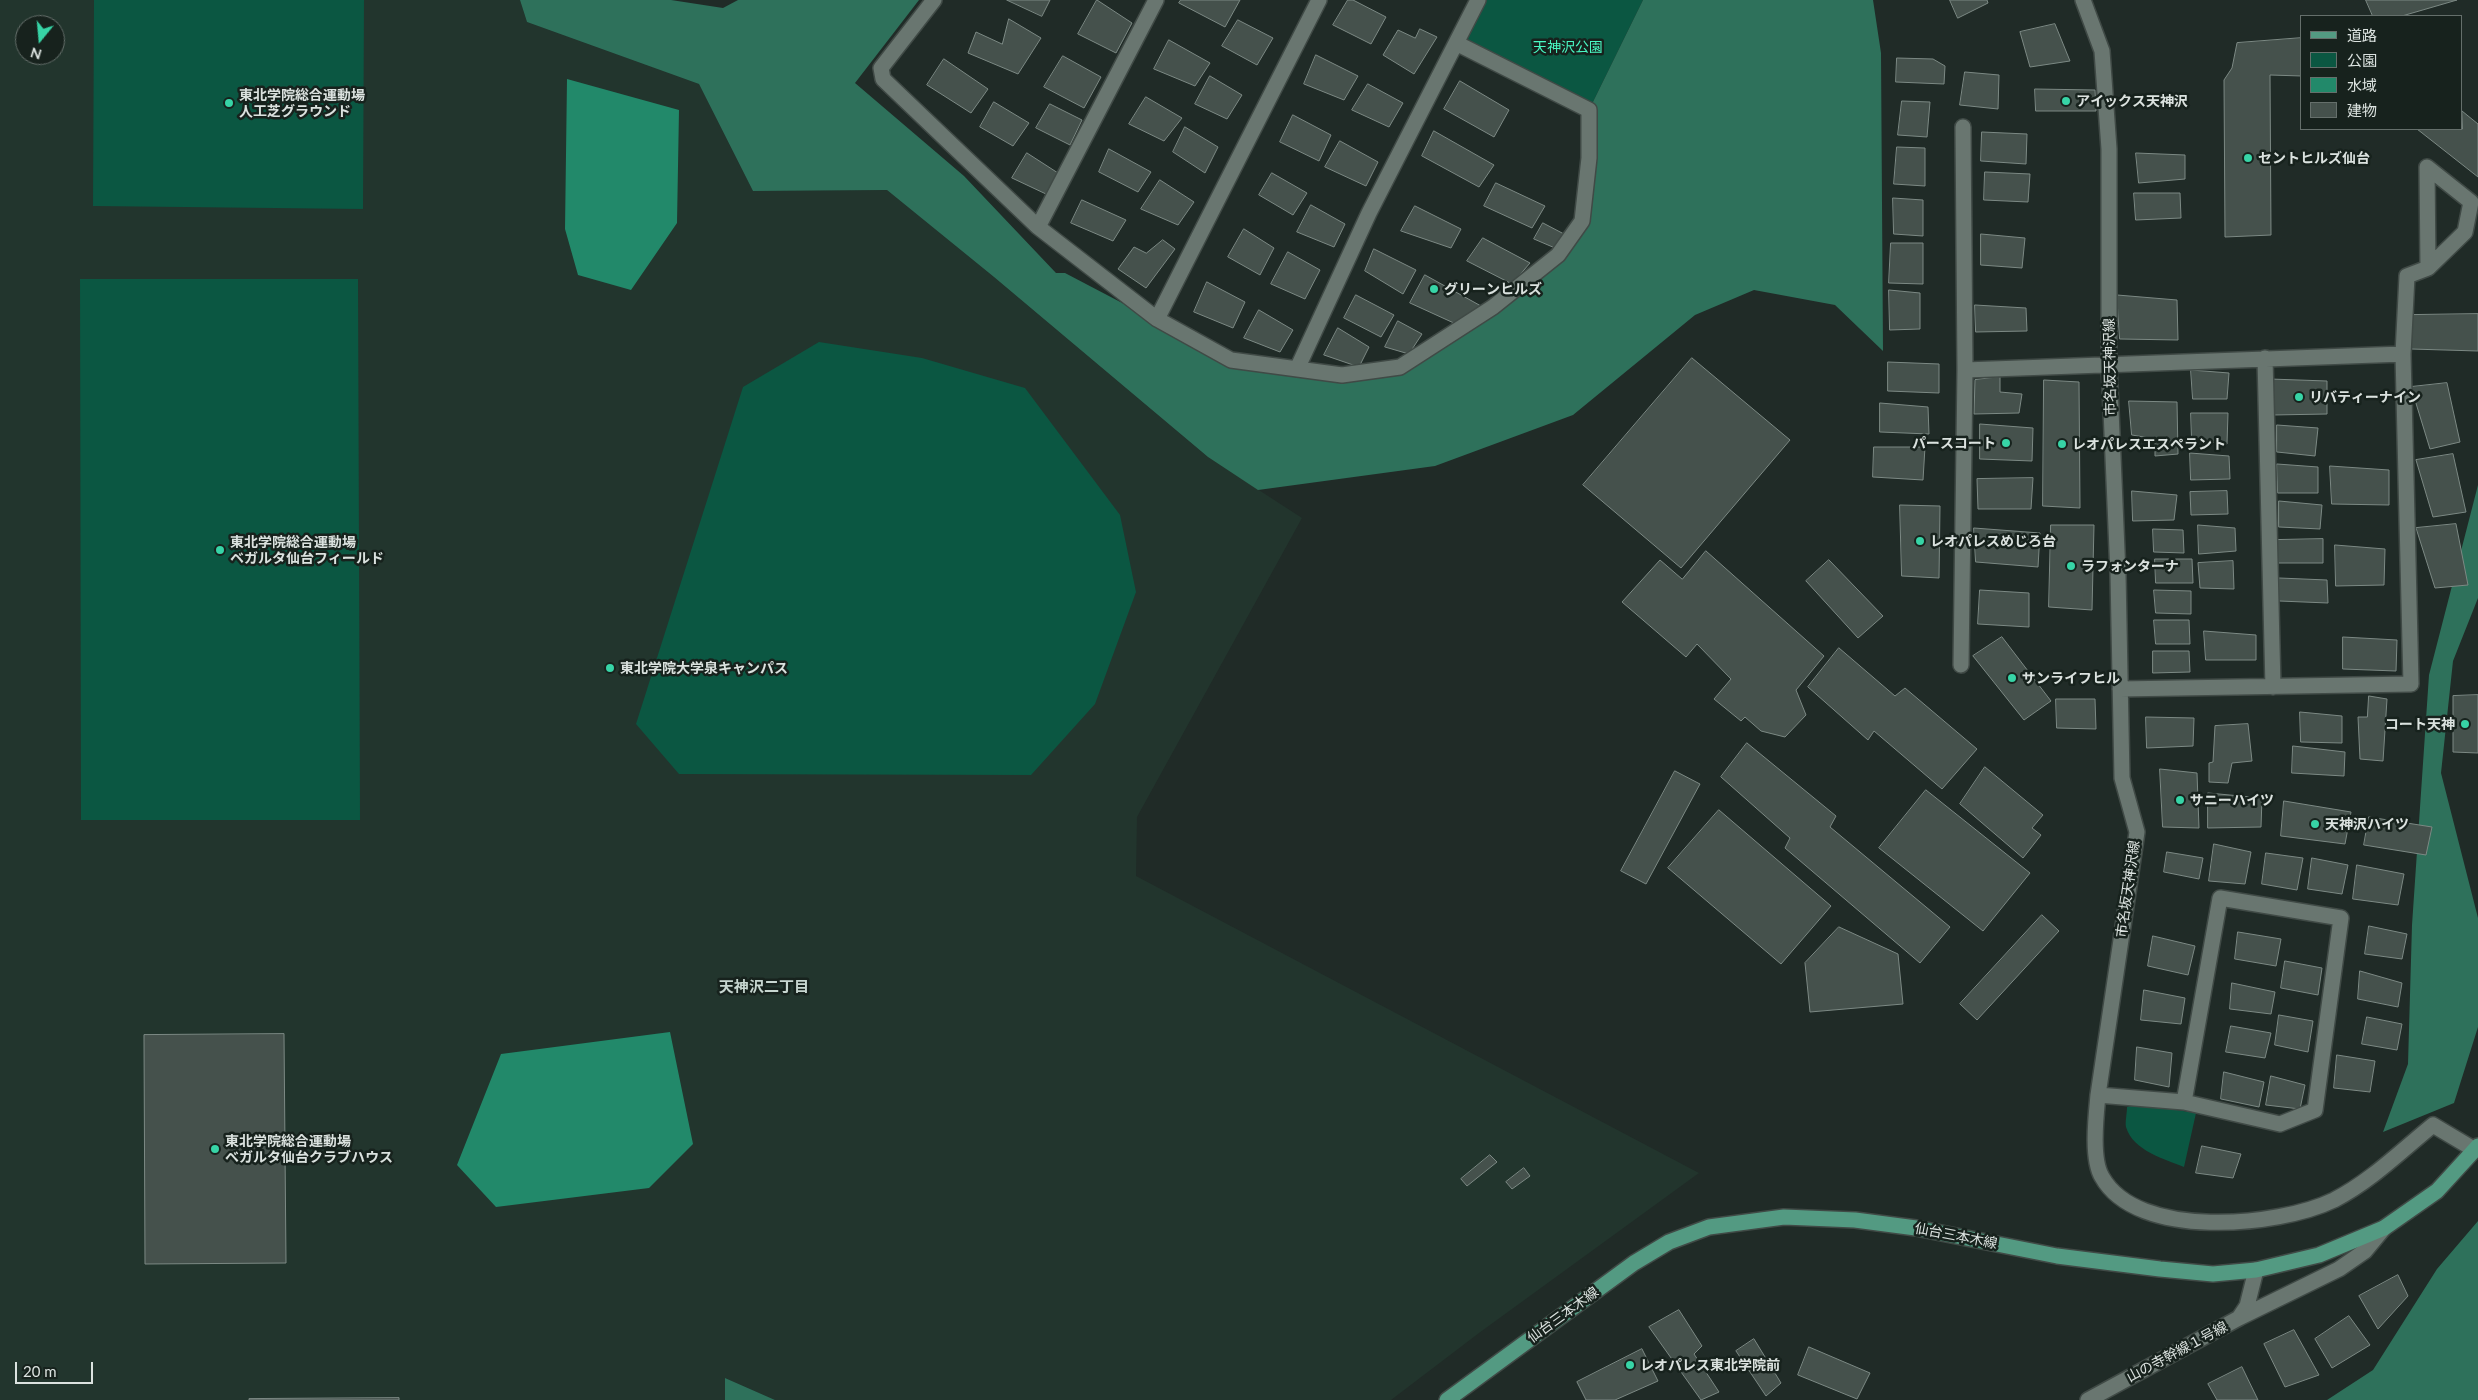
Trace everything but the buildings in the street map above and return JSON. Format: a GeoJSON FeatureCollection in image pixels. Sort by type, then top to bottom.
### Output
{"type":"FeatureCollection","features":[{"type":"Feature","properties":{"kind":"main road","name":"仙台三本木線"},"geometry":{"type":"LineString","coordinates":[[1447,1400],[1634,1263],[1669,1242],[1709,1227],[1784,1217],[1855,1220],[1916,1228],[2057,1256],[2150,1268],[2213,1274],[2256,1270],[2319,1255],[2384,1228],[2437,1191],[2477,1148]]}},
{"type":"Feature","properties":{"kind":"street"},"geometry":{"type":"LineString","coordinates":[[934,0],[881,68],[883,79],[1038,226],[1157,319],[1231,360],[1342,375],[1400,368],[1500,301],[1558,255],[1582,221],[1589,158],[1589,110],[1456,43]]}},
{"type":"Feature","properties":{"kind":"street"},"geometry":{"type":"LineString","coordinates":[[1038,226],[1156,0]]}},
{"type":"Feature","properties":{"kind":"street"},"geometry":{"type":"LineString","coordinates":[[1157,319],[1319,0]]}},
{"type":"Feature","properties":{"kind":"street"},"geometry":{"type":"LineString","coordinates":[[1297,369],[1369,213],[1478,0]]}},
{"type":"Feature","properties":{"kind":"street","name":"市名坂天神沢線"},"geometry":{"type":"LineString","coordinates":[[2083,0],[2102,51],[2109,149],[2109,363],[2122,778],[2137,832],[2098,1095],[2094,1137],[2100,1176],[2116,1196],[2141,1210],[2186,1220],[2244,1223],[2296,1214],[2333,1200],[2365,1182],[2433,1125],[2477,1148]]}},
{"type":"Feature","properties":{"kind":"street"},"geometry":{"type":"LineString","coordinates":[[1961,665],[1965,370],[1963,127]]}},
{"type":"Feature","properties":{"kind":"street"},"geometry":{"type":"LineString","coordinates":[[2120,690],[2411,684],[2403,354],[2407,276],[2428,268],[2465,232],[2471,202],[2427,167],[2428,268]]}},
{"type":"Feature","properties":{"kind":"street"},"geometry":{"type":"LineString","coordinates":[[1965,370],[2109,363],[2403,354]]}},
{"type":"Feature","properties":{"kind":"street"},"geometry":{"type":"LineString","coordinates":[[2265,358],[2273,687]]}},
{"type":"Feature","properties":{"kind":"street"},"geometry":{"type":"LineString","coordinates":[[2098,1095],[2184,1102],[2280,1124],[2315,1110],[2341,918],[2220,898],[2184,1102]]}},
{"type":"Feature","properties":{"kind":"street","name":"山の寺幹線１号線"},"geometry":{"type":"LineString","coordinates":[[2088,1400],[2239,1318],[2339,1269],[2365,1251],[2384,1228]]}},
{"type":"Feature","properties":{"kind":"street"},"geometry":{"type":"LineString","coordinates":[[2239,1318],[2247,1306],[2256,1270]]}},
{"type":"Feature","properties":{"kind":"shaded area","name":"東北学院大学泉キャンパス"},"geometry":{"type":"Polygon","coordinates":[[[0,0],[520,0],[527,22],[699,84],[753,191],[887,190],[994,277],[1208,457],[1302,518],[1137,817],[1136,876],[1699,1173],[1479,1333],[1391,1400],[775,1400],[725,1378],[725,1400],[0,1400],[0,0]]]}},
{"type":"Feature","properties":{"kind":"shaded area"},"geometry":{"type":"Polygon","coordinates":[[[520,0],[671,0],[723,8],[738,0],[919,0],[855,83],[964,176],[1056,273],[1065,273],[1231,360],[1297,369],[1400,367],[1558,255],[1582,221],[1589,110],[1643,0],[1873,0],[1881,53],[1883,351],[1835,305],[1754,290],[1695,315],[1573,415],[1435,466],[1258,490],[1208,457],[994,277],[887,190],[753,191],[699,84],[527,22],[520,0]]]}},
{"type":"Feature","properties":{"kind":"shaded area"},"geometry":{"type":"Polygon","coordinates":[[[2478,485],[2478,598],[2453,661],[2441,773],[2478,918],[2478,1027],[2454,1103],[2383,1132],[2408,1064],[2412,925],[2429,675],[2478,485]]]}},
{"type":"Feature","properties":{"kind":"shaded area"},"geometry":{"type":"Polygon","coordinates":[[[2478,1221],[2478,1400],[2327,1400],[2373,1370],[2437,1269],[2478,1221]]]}},
{"type":"Feature","properties":{"kind":"shaded area"},"geometry":{"type":"Polygon","coordinates":[[[725,1378],[775,1400],[725,1400],[725,1378]]]}},
{"type":"Feature","properties":{"kind":"green space","name":"東北学院総合運動場 人工芝グラウンド"},"geometry":{"type":"Polygon","coordinates":[[[94,0],[364,0],[363,209],[93,206],[94,0]]]}},
{"type":"Feature","properties":{"kind":"green space","name":"天神沢公園"},"geometry":{"type":"Polygon","coordinates":[[[1478,0],[1643,0],[1589,110],[1456,43],[1478,0]]]}},
{"type":"Feature","properties":{"kind":"green space","name":"東北学院総合運動場 ベガルタ仙台フィールド"},"geometry":{"type":"Polygon","coordinates":[[[80,279],[358,279],[360,820],[81,820],[80,279]]]}},
{"type":"Feature","properties":{"kind":"green space"},"geometry":{"type":"Polygon","coordinates":[[[819,342],[922,358],[1025,388],[1120,515],[1136,592],[1095,704],[1031,775],[679,774],[636,724],[743,387],[819,342]]]}},
{"type":"Feature","properties":{"kind":"green space"},"geometry":{"type":"Polygon","coordinates":[[[2138,1104],[2196,1113],[2184,1167],[2150,1153],[2135,1142],[2126,1127],[2127,1107],[2138,1104]]]}},
{"type":"Feature","properties":{"kind":"water"},"geometry":{"type":"Polygon","coordinates":[[[567,79],[679,110],[677,223],[631,290],[578,275],[565,229],[567,79]]]}},
{"type":"Feature","properties":{"kind":"water"},"geometry":{"type":"Polygon","coordinates":[[[670,1032],[693,1144],[649,1188],[496,1207],[457,1165],[501,1054],[670,1032]]]}},
{"type":"Feature","properties":{"kind":"place","name":"アイックス天神沢"},"geometry":{"type":"Point","coordinates":[2066,101]}},
{"type":"Feature","properties":{"kind":"place","name":"東北学院総合運動場 人工芝グラウンド"},"geometry":{"type":"Point","coordinates":[229,103]}},
{"type":"Feature","properties":{"kind":"place","name":"セントヒルズ仙台"},"geometry":{"type":"Point","coordinates":[2248,158]}},
{"type":"Feature","properties":{"kind":"place","name":"グリーンヒルズ"},"geometry":{"type":"Point","coordinates":[1434,289]}},
{"type":"Feature","properties":{"kind":"place","name":"リバティーナイン"},"geometry":{"type":"Point","coordinates":[2299,397]}},
{"type":"Feature","properties":{"kind":"place","name":"パースコート"},"geometry":{"type":"Point","coordinates":[2006,443]}},
{"type":"Feature","properties":{"kind":"place","name":"レオパレスエスペラント"},"geometry":{"type":"Point","coordinates":[2062,444]}},
{"type":"Feature","properties":{"kind":"place","name":"レオパレスめじろ台"},"geometry":{"type":"Point","coordinates":[1920,541]}},
{"type":"Feature","properties":{"kind":"place","name":"東北学院総合運動場 ベガルタ仙台フィールド"},"geometry":{"type":"Point","coordinates":[220,550]}},
{"type":"Feature","properties":{"kind":"place","name":"ラフォンターナ"},"geometry":{"type":"Point","coordinates":[2071,566]}},
{"type":"Feature","properties":{"kind":"place","name":"東北学院大学泉キャンパス"},"geometry":{"type":"Point","coordinates":[610,668]}},
{"type":"Feature","properties":{"kind":"place","name":"サンライフヒル"},"geometry":{"type":"Point","coordinates":[2012,678]}},
{"type":"Feature","properties":{"kind":"place","name":"コート天神"},"geometry":{"type":"Point","coordinates":[2465,724]}},
{"type":"Feature","properties":{"kind":"place","name":"サニーハイツ"},"geometry":{"type":"Point","coordinates":[2180,800]}},
{"type":"Feature","properties":{"kind":"place","name":"天神沢ハイツ"},"geometry":{"type":"Point","coordinates":[2315,824]}},
{"type":"Feature","properties":{"kind":"place","name":"東北学院総合運動場 べガルタ仙台クラブハウス"},"geometry":{"type":"Point","coordinates":[215,1149]}},
{"type":"Feature","properties":{"kind":"place","name":"レオパレス東北学院前"},"geometry":{"type":"Point","coordinates":[1630,1365]}},
{"type":"Feature","properties":{"kind":"district","name":"天神沢二丁目"},"geometry":{"type":"Point","coordinates":[764,987]}}]}
